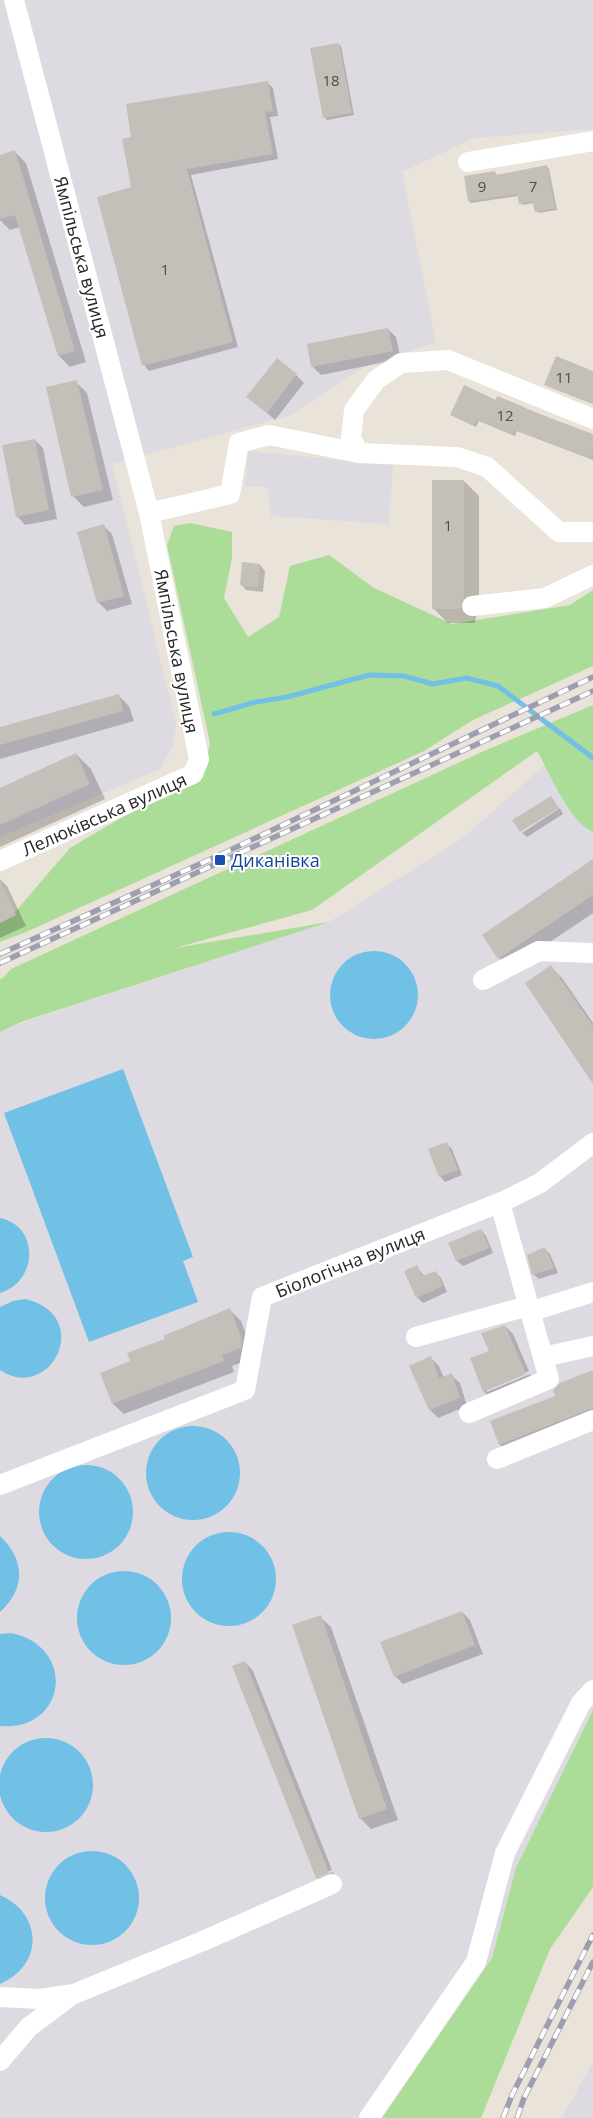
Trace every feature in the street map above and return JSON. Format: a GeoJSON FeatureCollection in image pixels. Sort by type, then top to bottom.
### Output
{"type":"FeatureCollection","features":[{"type":"Feature","properties":{"kind":"street","name":"Ямпільська вулиця"},"geometry":{"type":"LineString","coordinates":[[14,0],[150,513],[199,759]]}},
{"type":"Feature","properties":{"kind":"street"},"geometry":{"type":"LineString","coordinates":[[468,162],[593,141]]}},
{"type":"Feature","properties":{"kind":"street"},"geometry":{"type":"LineString","coordinates":[[359,453],[352,438],[354,410],[376,380],[400,363],[448,360],[593,420]]}},
{"type":"Feature","properties":{"kind":"street"},"geometry":{"type":"LineString","coordinates":[[150,513],[230,494],[239,444],[269,436],[359,453],[457,457],[487,467],[559,532],[593,532]]}},
{"type":"Feature","properties":{"kind":"street"},"geometry":{"type":"LineString","coordinates":[[472,606],[545,598],[593,574]]}},
{"type":"Feature","properties":{"kind":"street","name":"Лелюківська вулиця"},"geometry":{"type":"LineString","coordinates":[[0,861],[193,774],[199,759]]}},
{"type":"Feature","properties":{"kind":"street"},"geometry":{"type":"LineString","coordinates":[[483,980],[539,951],[593,954]]}},
{"type":"Feature","properties":{"kind":"street","name":"Біологічна вулиця"},"geometry":{"type":"LineString","coordinates":[[0,1485],[245,1390],[262,1297],[500,1203],[540,1183],[593,1143]]}},
{"type":"Feature","properties":{"kind":"street"},"geometry":{"type":"LineString","coordinates":[[469,1413],[549,1379],[500,1203]]}},
{"type":"Feature","properties":{"kind":"street"},"geometry":{"type":"LineString","coordinates":[[416,1337],[593,1292]]}},
{"type":"Feature","properties":{"kind":"street"},"geometry":{"type":"LineString","coordinates":[[543,1357],[593,1346]]}},
{"type":"Feature","properties":{"kind":"street"},"geometry":{"type":"LineString","coordinates":[[497,1459],[593,1420]]}},
{"type":"Feature","properties":{"kind":"street"},"geometry":{"type":"LineString","coordinates":[[369,2118],[476,1962],[505,1853],[581,1704],[593,1690]]}},
{"type":"Feature","properties":{"kind":"street"},"geometry":{"type":"LineString","coordinates":[[0,1997],[40,2000],[74,1994],[332,1884]]}},
{"type":"Feature","properties":{"kind":"street"},"geometry":{"type":"LineString","coordinates":[[0,2061],[29,2027],[74,1994]]}},
{"type":"Feature","properties":{"kind":"shaded area"},"geometry":{"type":"Polygon","coordinates":[[[0,0],[593,0],[593,129],[474,138],[402,172],[436,342],[364,367],[291,415],[112,464],[176,723],[173,746],[160,769],[0,837],[0,0]]]}},
{"type":"Feature","properties":{"kind":"shaded area"},"geometry":{"type":"Polygon","coordinates":[[[248,451],[393,465],[389,524],[271,516],[268,487],[245,486],[248,451]]]}},
{"type":"Feature","properties":{"kind":"shaded area"},"geometry":{"type":"Polygon","coordinates":[[[593,742],[593,1710],[516,1868],[492,1958],[379,2118],[0,2118],[0,1030],[329,922],[463,838],[549,761],[593,742]]]}},
{"type":"Feature","properties":{"kind":"shaded area"},"geometry":{"type":"Polygon","coordinates":[[[593,2062],[593,2118],[562,2118],[593,2062]]]}},
{"type":"Feature","properties":{"kind":"green space"},"geometry":{"type":"Polygon","coordinates":[[[190,523],[232,532],[232,558],[224,598],[248,637],[279,617],[290,566],[329,555],[374,588],[452,624],[570,605],[593,590],[593,666],[473,720],[424,751],[26,932],[0,942],[0,920],[15,912],[70,848],[204,769],[210,743],[167,545],[174,526],[190,523]]]}},
{"type":"Feature","properties":{"kind":"green space"},"geometry":{"type":"Polygon","coordinates":[[[593,705],[593,832],[584,827],[568,808],[537,751],[312,910],[175,948],[329,922],[21,1022],[0,1032],[0,979],[11,969],[484,751],[593,705]]]}},
{"type":"Feature","properties":{"kind":"green space"},"geometry":{"type":"Polygon","coordinates":[[[593,1710],[593,1887],[550,1949],[481,2118],[382,2118],[492,1958],[516,1868],[593,1710]]]}},
{"type":"Feature","properties":{"kind":"water"},"geometry":{"type":"Polygon","coordinates":[[[374,951],[391,955],[405,964],[414,978],[418,995],[414,1012],[405,1026],[391,1035],[374,1039],[357,1035],[343,1026],[334,1012],[330,995],[334,978],[343,964],[357,955],[374,951]]]}},
{"type":"Feature","properties":{"kind":"water"},"geometry":{"type":"Polygon","coordinates":[[[123,1069],[193,1257],[183,1261],[198,1302],[89,1342],[4,1113],[123,1069]]]}},
{"type":"Feature","properties":{"kind":"water"},"geometry":{"type":"Polygon","coordinates":[[[0,1218],[13,1223],[22,1232],[28,1242],[29,1254],[27,1267],[22,1278],[13,1287],[0,1293],[0,1218]]]}},
{"type":"Feature","properties":{"kind":"water"},"geometry":{"type":"Polygon","coordinates":[[[25,1299],[46,1308],[58,1322],[61,1337],[58,1353],[49,1367],[35,1376],[19,1377],[0,1370],[0,1307],[13,1301],[25,1299]]]}},
{"type":"Feature","properties":{"kind":"water"},"geometry":{"type":"Polygon","coordinates":[[[193,1426],[211,1430],[226,1440],[236,1455],[240,1473],[236,1491],[226,1506],[211,1516],[193,1520],[175,1516],[160,1506],[150,1491],[146,1473],[150,1455],[160,1440],[175,1430],[193,1426]]]}},
{"type":"Feature","properties":{"kind":"water"},"geometry":{"type":"Polygon","coordinates":[[[86,1465],[104,1469],[119,1479],[129,1494],[133,1512],[129,1530],[119,1545],[104,1555],[86,1559],[68,1555],[53,1545],[43,1530],[39,1512],[43,1494],[53,1479],[68,1469],[86,1465]]]}},
{"type":"Feature","properties":{"kind":"water"},"geometry":{"type":"Polygon","coordinates":[[[229,1532],[247,1536],[262,1546],[272,1561],[276,1579],[272,1597],[262,1612],[247,1622],[229,1626],[211,1622],[196,1612],[186,1597],[182,1579],[186,1561],[196,1546],[211,1536],[229,1532]]]}},
{"type":"Feature","properties":{"kind":"water"},"geometry":{"type":"Polygon","coordinates":[[[0,1536],[14,1555],[18,1564],[19,1574],[18,1584],[14,1593],[0,1612],[0,1536]]]}},
{"type":"Feature","properties":{"kind":"water"},"geometry":{"type":"Polygon","coordinates":[[[124,1571],[142,1575],[157,1585],[167,1600],[171,1618],[167,1636],[157,1651],[142,1661],[124,1665],[106,1661],[91,1651],[81,1636],[77,1618],[81,1600],[91,1585],[106,1575],[124,1571]]]}},
{"type":"Feature","properties":{"kind":"water"},"geometry":{"type":"Polygon","coordinates":[[[11,1633],[32,1641],[47,1654],[54,1670],[55,1687],[50,1703],[39,1716],[22,1724],[0,1726],[0,1634],[11,1633]]]}},
{"type":"Feature","properties":{"kind":"water"},"geometry":{"type":"Polygon","coordinates":[[[46,1738],[64,1742],[79,1752],[89,1767],[93,1785],[89,1803],[79,1818],[64,1828],[46,1832],[28,1828],[13,1818],[3,1803],[-1,1785],[3,1767],[13,1752],[28,1742],[46,1738]]]}},
{"type":"Feature","properties":{"kind":"water"},"geometry":{"type":"Polygon","coordinates":[[[92,1851],[110,1855],[125,1865],[135,1880],[139,1898],[135,1916],[125,1931],[110,1941],[92,1945],[74,1941],[59,1931],[49,1916],[45,1898],[49,1880],[59,1865],[74,1855],[92,1851]]]}},
{"type":"Feature","properties":{"kind":"water"},"geometry":{"type":"Polygon","coordinates":[[[0,1895],[14,1904],[24,1914],[30,1926],[33,1940],[31,1952],[25,1965],[14,1976],[0,1984],[0,1895]]]}},
{"type":"Feature","properties":{"kind":"building"},"geometry":{"type":"Polygon","coordinates":[[[339,43],[352,113],[323,118],[310,48],[339,43]]]}},
{"type":"Feature","properties":{"kind":"building"},"geometry":{"type":"Polygon","coordinates":[[[268,81],[273,111],[265,112],[273,154],[187,169],[233,342],[142,366],[97,197],[131,187],[122,139],[131,137],[126,104],[268,81]]]}},
{"type":"Feature","properties":{"kind":"building"},"geometry":{"type":"Polygon","coordinates":[[[15,150],[75,351],[58,356],[15,215],[0,219],[0,155],[15,150]]]}},
{"type":"Feature","properties":{"kind":"building"},"geometry":{"type":"Polygon","coordinates":[[[547,165],[555,208],[535,212],[532,201],[519,204],[517,194],[468,201],[464,176],[495,171],[496,175],[547,165]]]}},
{"type":"Feature","properties":{"kind":"building"},"geometry":{"type":"Polygon","coordinates":[[[388,328],[393,351],[311,367],[307,344],[388,328]]]}},
{"type":"Feature","properties":{"kind":"building"},"geometry":{"type":"Polygon","coordinates":[[[556,356],[593,371],[593,404],[544,385],[556,356]]]}},
{"type":"Feature","properties":{"kind":"building"},"geometry":{"type":"Polygon","coordinates":[[[277,358],[297,374],[267,413],[246,397],[277,358]]]}},
{"type":"Feature","properties":{"kind":"building"},"geometry":{"type":"Polygon","coordinates":[[[77,380],[103,490],[71,497],[46,387],[77,380]]]}},
{"type":"Feature","properties":{"kind":"building"},"geometry":{"type":"Polygon","coordinates":[[[464,385],[496,400],[497,396],[523,408],[593,434],[593,450],[590,458],[514,430],[512,434],[477,419],[474,426],[450,415],[464,385]]]}},
{"type":"Feature","properties":{"kind":"building"},"geometry":{"type":"Polygon","coordinates":[[[35,439],[49,510],[16,517],[2,445],[35,439]]]}},
{"type":"Feature","properties":{"kind":"building"},"geometry":{"type":"Polygon","coordinates":[[[432,480],[464,480],[464,597],[461,602],[461,609],[432,609],[432,480]]]}},
{"type":"Feature","properties":{"kind":"building"},"geometry":{"type":"Polygon","coordinates":[[[104,524],[124,596],[97,603],[77,532],[104,524]]]}},
{"type":"Feature","properties":{"kind":"building"},"geometry":{"type":"Polygon","coordinates":[[[242,562],[260,564],[258,587],[240,585],[242,562]]]}},
{"type":"Feature","properties":{"kind":"building"},"geometry":{"type":"Polygon","coordinates":[[[119,694],[123,711],[0,745],[0,727],[119,694]]]}},
{"type":"Feature","properties":{"kind":"building"},"geometry":{"type":"Polygon","coordinates":[[[76,753],[90,784],[0,825],[0,788],[76,753]]]}},
{"type":"Feature","properties":{"kind":"building"},"geometry":{"type":"Polygon","coordinates":[[[551,796],[559,808],[520,832],[512,820],[551,796]]]}},
{"type":"Feature","properties":{"kind":"building"},"geometry":{"type":"Polygon","coordinates":[[[593,859],[593,895],[498,959],[482,935],[593,859]]]}},
{"type":"Feature","properties":{"kind":"building"},"geometry":{"type":"Polygon","coordinates":[[[0,881],[16,915],[0,923],[0,881]]]}},
{"type":"Feature","properties":{"kind":"building"},"geometry":{"type":"Polygon","coordinates":[[[551,965],[593,1026],[593,1084],[525,983],[551,965]]]}},
{"type":"Feature","properties":{"kind":"building"},"geometry":{"type":"Polygon","coordinates":[[[447,1142],[458,1170],[439,1177],[428,1149],[447,1142]]]}},
{"type":"Feature","properties":{"kind":"building"},"geometry":{"type":"Polygon","coordinates":[[[481,1229],[489,1248],[456,1261],[448,1243],[481,1229]]]}},
{"type":"Feature","properties":{"kind":"building"},"geometry":{"type":"Polygon","coordinates":[[[545,1247],[554,1268],[532,1275],[527,1255],[545,1247]]]}},
{"type":"Feature","properties":{"kind":"building"},"geometry":{"type":"Polygon","coordinates":[[[417,1265],[422,1276],[436,1271],[443,1286],[416,1298],[404,1271],[417,1265]]]}},
{"type":"Feature","properties":{"kind":"building"},"geometry":{"type":"Polygon","coordinates":[[[230,1308],[242,1339],[241,1348],[222,1355],[224,1361],[112,1404],[100,1373],[130,1361],[127,1353],[165,1339],[163,1336],[230,1308]]]}},
{"type":"Feature","properties":{"kind":"building"},"geometry":{"type":"Polygon","coordinates":[[[505,1325],[526,1374],[483,1392],[470,1358],[489,1351],[481,1333],[505,1325]]]}},
{"type":"Feature","properties":{"kind":"building"},"geometry":{"type":"Polygon","coordinates":[[[431,1356],[439,1378],[452,1373],[460,1398],[429,1410],[409,1366],[431,1356]]]}},
{"type":"Feature","properties":{"kind":"building"},"geometry":{"type":"Polygon","coordinates":[[[593,1370],[593,1408],[499,1445],[490,1421],[555,1396],[553,1390],[560,1383],[593,1370]]]}},
{"type":"Feature","properties":{"kind":"building"},"geometry":{"type":"Polygon","coordinates":[[[462,1611],[475,1645],[394,1677],[380,1642],[462,1611]]]}},
{"type":"Feature","properties":{"kind":"building"},"geometry":{"type":"Polygon","coordinates":[[[321,1615],[387,1809],[359,1819],[292,1625],[321,1615]]]}},
{"type":"Feature","properties":{"kind":"building"},"geometry":{"type":"Polygon","coordinates":[[[245,1661],[329,1873],[316,1878],[232,1666],[245,1661]]]}},
{"type":"Feature","properties":{"kind":"waterway"},"geometry":{"type":"LineString","coordinates":[[214,714],[369,675],[404,676],[433,684],[467,678],[498,686],[593,758]]}},
{"type":"Feature","properties":{"kind":"railway"},"geometry":{"type":"LineString","coordinates":[[0,954],[222,854],[593,677]]}},
{"type":"Feature","properties":{"kind":"railway"},"geometry":{"type":"LineString","coordinates":[[0,963],[593,691]]}},
{"type":"Feature","properties":{"kind":"railway"},"geometry":{"type":"LineString","coordinates":[[503,2118],[512,2095],[593,1935]]}},
{"type":"Feature","properties":{"kind":"railway"},"geometry":{"type":"LineString","coordinates":[[517,2118],[524,2098],[593,1962]]}},
{"type":"Feature","properties":{"kind":"place","name":"Диканівка"},"geometry":{"type":"Point","coordinates":[220,860]}}]}
